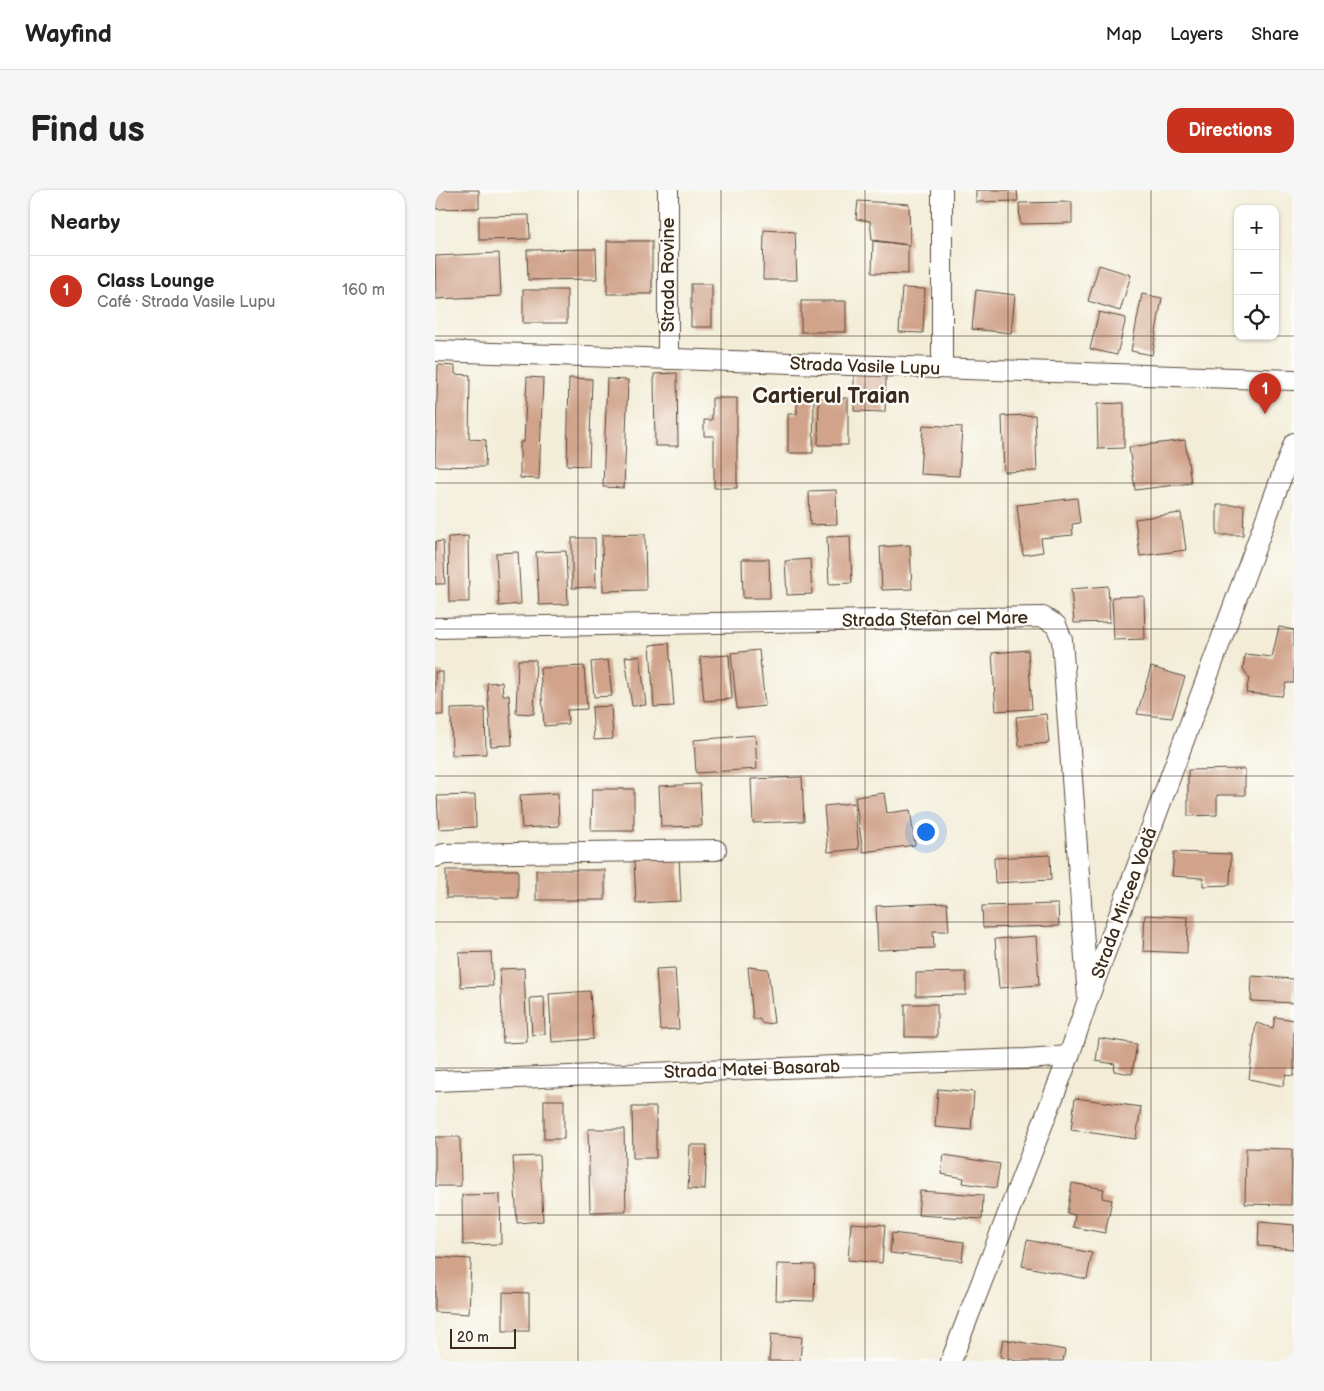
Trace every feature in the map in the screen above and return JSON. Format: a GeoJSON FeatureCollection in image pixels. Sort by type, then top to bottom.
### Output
{"type":"FeatureCollection","features":[{"type":"Feature","properties":{"kind":"street","name":"Strada Rovine"},"geometry":{"type":"LineString","coordinates":[[668,190],[668,359]]}},
{"type":"Feature","properties":{"kind":"street"},"geometry":{"type":"LineString","coordinates":[[942,190],[942,368]]}},
{"type":"Feature","properties":{"kind":"street","name":"Strada Vasile Lupu"},"geometry":{"type":"LineString","coordinates":[[435,351],[1294,380]]}},
{"type":"Feature","properties":{"kind":"street","name":"Strada Mircea Vodă"},"geometry":{"type":"LineString","coordinates":[[951,1361],[1069,1056],[1088,999],[1294,443]]}},
{"type":"Feature","properties":{"kind":"street","name":"Strada Ștefan cel Mare"},"geometry":{"type":"LineString","coordinates":[[435,628],[1043,617],[1056,625],[1062,640],[1088,999]]}},
{"type":"Feature","properties":{"kind":"street"},"geometry":{"type":"LineString","coordinates":[[435,857],[453,854],[716,850]]}},
{"type":"Feature","properties":{"kind":"street","name":"Strada Matei Basarab"},"geometry":{"type":"LineString","coordinates":[[435,1081],[1069,1056]]}},
{"type":"Feature","properties":{"kind":"building"},"geometry":{"type":"Polygon","coordinates":[[[435,190],[479,190],[479,208],[435,209],[435,190]]]}},
{"type":"Feature","properties":{"kind":"building"},"geometry":{"type":"Polygon","coordinates":[[[976,190],[1017,190],[1018,201],[976,202],[976,190]]]}},
{"type":"Feature","properties":{"kind":"building"},"geometry":{"type":"Polygon","coordinates":[[[858,201],[909,204],[910,245],[872,240],[870,221],[856,219],[858,201]]]}},
{"type":"Feature","properties":{"kind":"building"},"geometry":{"type":"Polygon","coordinates":[[[1072,202],[1072,223],[1020,224],[1019,203],[1072,202]]]}},
{"type":"Feature","properties":{"kind":"building"},"geometry":{"type":"Polygon","coordinates":[[[529,215],[530,239],[479,240],[479,216],[529,215]]]}},
{"type":"Feature","properties":{"kind":"building"},"geometry":{"type":"Polygon","coordinates":[[[764,230],[795,232],[797,280],[763,280],[764,230]]]}},
{"type":"Feature","properties":{"kind":"building"},"geometry":{"type":"Polygon","coordinates":[[[607,241],[652,241],[652,294],[607,294],[607,241]]]}},
{"type":"Feature","properties":{"kind":"building"},"geometry":{"type":"Polygon","coordinates":[[[873,241],[908,245],[908,274],[872,273],[873,241]]]}},
{"type":"Feature","properties":{"kind":"building"},"geometry":{"type":"Polygon","coordinates":[[[596,249],[597,279],[528,280],[527,250],[596,249]]]}},
{"type":"Feature","properties":{"kind":"building"},"geometry":{"type":"Polygon","coordinates":[[[499,253],[501,296],[436,299],[435,256],[499,253]]]}},
{"type":"Feature","properties":{"kind":"building"},"geometry":{"type":"Polygon","coordinates":[[[1099,265],[1131,275],[1120,311],[1088,301],[1099,265]]]}},
{"type":"Feature","properties":{"kind":"building"},"geometry":{"type":"Polygon","coordinates":[[[691,284],[712,284],[712,327],[691,327],[691,284]]]}},
{"type":"Feature","properties":{"kind":"building"},"geometry":{"type":"Polygon","coordinates":[[[902,288],[925,289],[923,333],[899,332],[902,288]]]}},
{"type":"Feature","properties":{"kind":"building"},"geometry":{"type":"Polygon","coordinates":[[[523,290],[567,290],[567,323],[523,323],[523,290]]]}},
{"type":"Feature","properties":{"kind":"building"},"geometry":{"type":"Polygon","coordinates":[[[976,290],[1015,295],[1011,333],[972,329],[976,290]]]}},
{"type":"Feature","properties":{"kind":"building"},"geometry":{"type":"Polygon","coordinates":[[[1142,294],[1162,298],[1152,355],[1131,351],[1142,294]]]}},
{"type":"Feature","properties":{"kind":"building"},"geometry":{"type":"Polygon","coordinates":[[[801,301],[846,301],[846,332],[801,332],[801,301]]]}},
{"type":"Feature","properties":{"kind":"building"},"geometry":{"type":"Polygon","coordinates":[[[1099,312],[1126,318],[1117,355],[1090,349],[1099,312]]]}},
{"type":"Feature","properties":{"kind":"building"},"geometry":{"type":"Polygon","coordinates":[[[438,365],[455,366],[455,374],[470,375],[469,439],[486,440],[485,467],[435,466],[438,365]]]}},
{"type":"Feature","properties":{"kind":"building"},"geometry":{"type":"Polygon","coordinates":[[[677,373],[678,446],[655,446],[654,374],[677,373]]]}},
{"type":"Feature","properties":{"kind":"building"},"geometry":{"type":"Polygon","coordinates":[[[854,373],[886,374],[885,412],[854,411],[854,373]]]}},
{"type":"Feature","properties":{"kind":"building"},"geometry":{"type":"Polygon","coordinates":[[[527,377],[543,378],[539,479],[520,478],[520,442],[524,442],[527,377]]]}},
{"type":"Feature","properties":{"kind":"building"},"geometry":{"type":"Polygon","coordinates":[[[569,378],[592,379],[589,466],[567,465],[569,378]]]}},
{"type":"Feature","properties":{"kind":"building"},"geometry":{"type":"Polygon","coordinates":[[[607,379],[628,380],[624,488],[603,487],[607,379]]]}},
{"type":"Feature","properties":{"kind":"building"},"geometry":{"type":"Polygon","coordinates":[[[712,398],[737,398],[737,488],[714,488],[714,436],[704,436],[704,420],[712,420],[712,398]]]}},
{"type":"Feature","properties":{"kind":"building"},"geometry":{"type":"Polygon","coordinates":[[[819,398],[848,398],[848,445],[818,445],[819,398]]]}},
{"type":"Feature","properties":{"kind":"building"},"geometry":{"type":"Polygon","coordinates":[[[797,399],[814,399],[813,453],[788,453],[788,414],[797,414],[797,399]]]}},
{"type":"Feature","properties":{"kind":"building"},"geometry":{"type":"Polygon","coordinates":[[[1124,403],[1124,448],[1098,449],[1097,404],[1124,403]]]}},
{"type":"Feature","properties":{"kind":"building"},"geometry":{"type":"Polygon","coordinates":[[[1035,415],[1037,471],[1004,472],[1002,416],[1035,415]]]}},
{"type":"Feature","properties":{"kind":"building"},"geometry":{"type":"Polygon","coordinates":[[[923,425],[962,427],[959,476],[920,474],[923,425]]]}},
{"type":"Feature","properties":{"kind":"building"},"geometry":{"type":"Polygon","coordinates":[[[1185,440],[1191,483],[1135,490],[1129,447],[1185,440]]]}},
{"type":"Feature","properties":{"kind":"building"},"geometry":{"type":"Polygon","coordinates":[[[836,490],[837,524],[810,525],[809,491],[836,490]]]}},
{"type":"Feature","properties":{"kind":"building"},"geometry":{"type":"Polygon","coordinates":[[[1077,498],[1080,523],[1072,524],[1073,535],[1041,538],[1043,552],[1023,555],[1017,505],[1077,498]]]}},
{"type":"Feature","properties":{"kind":"building"},"geometry":{"type":"Polygon","coordinates":[[[1217,505],[1244,505],[1243,535],[1217,535],[1217,505]]]}},
{"type":"Feature","properties":{"kind":"building"},"geometry":{"type":"Polygon","coordinates":[[[1181,513],[1186,550],[1140,556],[1135,519],[1181,513]]]}},
{"type":"Feature","properties":{"kind":"building"},"geometry":{"type":"Polygon","coordinates":[[[645,534],[646,590],[603,591],[602,535],[645,534]]]}},
{"type":"Feature","properties":{"kind":"building"},"geometry":{"type":"Polygon","coordinates":[[[468,536],[469,602],[449,602],[448,537],[468,536]]]}},
{"type":"Feature","properties":{"kind":"building"},"geometry":{"type":"Polygon","coordinates":[[[850,536],[852,583],[829,584],[827,537],[850,536]]]}},
{"type":"Feature","properties":{"kind":"building"},"geometry":{"type":"Polygon","coordinates":[[[572,538],[595,538],[596,587],[572,588],[572,538]]]}},
{"type":"Feature","properties":{"kind":"building"},"geometry":{"type":"Polygon","coordinates":[[[443,541],[445,584],[435,584],[435,542],[443,541]]]}},
{"type":"Feature","properties":{"kind":"building"},"geometry":{"type":"Polygon","coordinates":[[[910,545],[912,589],[882,590],[880,547],[910,545]]]}},
{"type":"Feature","properties":{"kind":"building"},"geometry":{"type":"Polygon","coordinates":[[[566,551],[568,604],[539,605],[536,552],[566,551]]]}},
{"type":"Feature","properties":{"kind":"building"},"geometry":{"type":"Polygon","coordinates":[[[518,552],[521,604],[499,606],[496,553],[518,552]]]}},
{"type":"Feature","properties":{"kind":"building"},"geometry":{"type":"Polygon","coordinates":[[[742,559],[769,559],[770,598],[743,598],[742,559]]]}},
{"type":"Feature","properties":{"kind":"building"},"geometry":{"type":"Polygon","coordinates":[[[810,559],[812,594],[787,595],[785,561],[810,559]]]}},
{"type":"Feature","properties":{"kind":"building"},"geometry":{"type":"Polygon","coordinates":[[[1108,586],[1110,622],[1074,623],[1071,589],[1108,586]]]}},
{"type":"Feature","properties":{"kind":"building"},"geometry":{"type":"Polygon","coordinates":[[[1144,596],[1145,639],[1114,640],[1112,597],[1144,596]]]}},
{"type":"Feature","properties":{"kind":"building"},"geometry":{"type":"Polygon","coordinates":[[[1279,627],[1294,630],[1294,683],[1286,683],[1282,696],[1246,693],[1249,678],[1243,668],[1245,654],[1272,657],[1279,627]]]}},
{"type":"Feature","properties":{"kind":"building"},"geometry":{"type":"Polygon","coordinates":[[[669,643],[674,706],[654,707],[650,645],[669,643]]]}},
{"type":"Feature","properties":{"kind":"building"},"geometry":{"type":"Polygon","coordinates":[[[759,650],[765,706],[737,709],[731,653],[759,650]]]}},
{"type":"Feature","properties":{"kind":"building"},"geometry":{"type":"Polygon","coordinates":[[[1028,650],[1032,709],[996,711],[992,653],[1028,650]]]}},
{"type":"Feature","properties":{"kind":"building"},"geometry":{"type":"Polygon","coordinates":[[[729,655],[732,699],[704,701],[700,657],[729,655]]]}},
{"type":"Feature","properties":{"kind":"building"},"geometry":{"type":"Polygon","coordinates":[[[640,656],[646,705],[632,706],[625,657],[640,656]]]}},
{"type":"Feature","properties":{"kind":"building"},"geometry":{"type":"Polygon","coordinates":[[[518,660],[536,660],[534,714],[516,713],[518,660]]]}},
{"type":"Feature","properties":{"kind":"building"},"geometry":{"type":"Polygon","coordinates":[[[608,660],[612,696],[594,697],[591,662],[608,660]]]}},
{"type":"Feature","properties":{"kind":"building"},"geometry":{"type":"Polygon","coordinates":[[[584,666],[587,709],[567,710],[568,724],[544,726],[540,668],[584,666]]]}},
{"type":"Feature","properties":{"kind":"building"},"geometry":{"type":"Polygon","coordinates":[[[1151,667],[1185,677],[1172,718],[1137,714],[1151,667]]]}},
{"type":"Feature","properties":{"kind":"building"},"geometry":{"type":"Polygon","coordinates":[[[435,672],[443,672],[443,715],[435,715],[435,672]]]}},
{"type":"Feature","properties":{"kind":"building"},"geometry":{"type":"Polygon","coordinates":[[[502,682],[503,695],[509,695],[512,745],[491,746],[487,683],[502,682]]]}},
{"type":"Feature","properties":{"kind":"building"},"geometry":{"type":"Polygon","coordinates":[[[611,706],[613,739],[594,740],[592,707],[611,706]]]}},
{"type":"Feature","properties":{"kind":"building"},"geometry":{"type":"Polygon","coordinates":[[[485,708],[486,754],[452,755],[451,709],[485,708]]]}},
{"type":"Feature","properties":{"kind":"building"},"geometry":{"type":"Polygon","coordinates":[[[1046,714],[1049,743],[1019,746],[1016,717],[1046,714]]]}},
{"type":"Feature","properties":{"kind":"building"},"geometry":{"type":"Polygon","coordinates":[[[755,735],[757,769],[696,773],[694,740],[755,735]]]}},
{"type":"Feature","properties":{"kind":"building"},"geometry":{"type":"Polygon","coordinates":[[[1245,769],[1245,795],[1217,795],[1217,815],[1188,816],[1188,770],[1245,769]]]}},
{"type":"Feature","properties":{"kind":"building"},"geometry":{"type":"Polygon","coordinates":[[[802,777],[804,821],[753,823],[751,779],[802,777]]]}},
{"type":"Feature","properties":{"kind":"building"},"geometry":{"type":"Polygon","coordinates":[[[700,784],[702,826],[661,827],[659,786],[700,784]]]}},
{"type":"Feature","properties":{"kind":"building"},"geometry":{"type":"Polygon","coordinates":[[[592,789],[634,789],[634,831],[591,831],[592,789]]]}},
{"type":"Feature","properties":{"kind":"building"},"geometry":{"type":"Polygon","coordinates":[[[558,793],[559,826],[522,828],[520,795],[558,793]]]}},
{"type":"Feature","properties":{"kind":"building"},"geometry":{"type":"Polygon","coordinates":[[[884,793],[887,813],[910,810],[915,845],[863,852],[855,797],[884,793]]]}},
{"type":"Feature","properties":{"kind":"building"},"geometry":{"type":"Polygon","coordinates":[[[475,795],[476,827],[439,829],[437,796],[475,795]]]}},
{"type":"Feature","properties":{"kind":"building"},"geometry":{"type":"Polygon","coordinates":[[[854,803],[859,849],[828,852],[824,806],[854,803]]]}},
{"type":"Feature","properties":{"kind":"building"},"geometry":{"type":"Polygon","coordinates":[[[1174,852],[1231,854],[1230,885],[1203,886],[1203,878],[1172,876],[1174,852]]]}},
{"type":"Feature","properties":{"kind":"building"},"geometry":{"type":"Polygon","coordinates":[[[1050,855],[1051,880],[995,883],[994,858],[1050,855]]]}},
{"type":"Feature","properties":{"kind":"building"},"geometry":{"type":"Polygon","coordinates":[[[679,857],[681,901],[636,903],[634,859],[679,857]]]}},
{"type":"Feature","properties":{"kind":"building"},"geometry":{"type":"Polygon","coordinates":[[[446,870],[518,870],[518,898],[446,898],[446,870]]]}},
{"type":"Feature","properties":{"kind":"building"},"geometry":{"type":"Polygon","coordinates":[[[536,870],[605,870],[605,900],[536,900],[536,870]]]}},
{"type":"Feature","properties":{"kind":"building"},"geometry":{"type":"Polygon","coordinates":[[[947,903],[949,931],[933,931],[934,948],[878,950],[876,906],[947,903]]]}},
{"type":"Feature","properties":{"kind":"building"},"geometry":{"type":"Polygon","coordinates":[[[1058,904],[1059,926],[983,928],[982,906],[1058,904]]]}},
{"type":"Feature","properties":{"kind":"building"},"geometry":{"type":"Polygon","coordinates":[[[1145,915],[1188,917],[1187,953],[1143,951],[1145,915]]]}},
{"type":"Feature","properties":{"kind":"building"},"geometry":{"type":"Polygon","coordinates":[[[1036,936],[1039,985],[999,988],[995,939],[1036,936]]]}},
{"type":"Feature","properties":{"kind":"building"},"geometry":{"type":"Polygon","coordinates":[[[491,952],[493,986],[461,987],[459,953],[491,952]]]}},
{"type":"Feature","properties":{"kind":"building"},"geometry":{"type":"Polygon","coordinates":[[[748,967],[768,969],[774,1023],[763,1024],[759,1019],[753,1019],[748,967]]]}},
{"type":"Feature","properties":{"kind":"building"},"geometry":{"type":"Polygon","coordinates":[[[524,968],[527,1042],[503,1043],[500,969],[524,968]]]}},
{"type":"Feature","properties":{"kind":"building"},"geometry":{"type":"Polygon","coordinates":[[[675,968],[679,1029],[660,1030],[656,969],[675,968]]]}},
{"type":"Feature","properties":{"kind":"building"},"geometry":{"type":"Polygon","coordinates":[[[966,972],[966,995],[916,996],[916,973],[966,972]]]}},
{"type":"Feature","properties":{"kind":"building"},"geometry":{"type":"Polygon","coordinates":[[[1252,976],[1294,979],[1294,1003],[1251,1001],[1252,976]]]}},
{"type":"Feature","properties":{"kind":"building"},"geometry":{"type":"Polygon","coordinates":[[[590,991],[593,1039],[552,1042],[549,994],[590,991]]]}},
{"type":"Feature","properties":{"kind":"building"},"geometry":{"type":"Polygon","coordinates":[[[544,997],[545,1034],[532,1035],[530,998],[544,997]]]}},
{"type":"Feature","properties":{"kind":"building"},"geometry":{"type":"Polygon","coordinates":[[[905,1004],[937,1004],[937,1037],[905,1037],[905,1004]]]}},
{"type":"Feature","properties":{"kind":"building"},"geometry":{"type":"Polygon","coordinates":[[[1275,1017],[1294,1020],[1294,1076],[1286,1075],[1283,1086],[1249,1079],[1256,1023],[1273,1028],[1275,1017]]]}},
{"type":"Feature","properties":{"kind":"building"},"geometry":{"type":"Polygon","coordinates":[[[1099,1038],[1137,1044],[1132,1074],[1114,1071],[1115,1064],[1096,1061],[1099,1038]]]}},
{"type":"Feature","properties":{"kind":"building"},"geometry":{"type":"Polygon","coordinates":[[[938,1089],[974,1092],[971,1130],[935,1127],[938,1089]]]}},
{"type":"Feature","properties":{"kind":"building"},"geometry":{"type":"Polygon","coordinates":[[[1075,1098],[1141,1107],[1136,1139],[1071,1130],[1075,1098]]]}},
{"type":"Feature","properties":{"kind":"building"},"geometry":{"type":"Polygon","coordinates":[[[544,1100],[564,1100],[564,1139],[544,1139],[544,1100]]]}},
{"type":"Feature","properties":{"kind":"building"},"geometry":{"type":"Polygon","coordinates":[[[632,1107],[656,1107],[656,1158],[633,1158],[632,1107]]]}},
{"type":"Feature","properties":{"kind":"building"},"geometry":{"type":"Polygon","coordinates":[[[588,1129],[624,1129],[626,1211],[590,1212],[588,1129]]]}},
{"type":"Feature","properties":{"kind":"building"},"geometry":{"type":"Polygon","coordinates":[[[435,1137],[460,1137],[461,1186],[435,1186],[435,1137]]]}},
{"type":"Feature","properties":{"kind":"building"},"geometry":{"type":"Polygon","coordinates":[[[690,1145],[707,1145],[705,1190],[688,1189],[690,1145]]]}},
{"type":"Feature","properties":{"kind":"building"},"geometry":{"type":"Polygon","coordinates":[[[1246,1148],[1292,1149],[1291,1205],[1245,1204],[1246,1148]]]}},
{"type":"Feature","properties":{"kind":"building"},"geometry":{"type":"Polygon","coordinates":[[[944,1155],[1000,1164],[996,1188],[963,1183],[964,1178],[941,1174],[944,1155]]]}},
{"type":"Feature","properties":{"kind":"building"},"geometry":{"type":"Polygon","coordinates":[[[540,1156],[543,1221],[517,1223],[513,1157],[540,1156]]]}},
{"type":"Feature","properties":{"kind":"building"},"geometry":{"type":"Polygon","coordinates":[[[1072,1183],[1104,1189],[1102,1198],[1112,1200],[1105,1233],[1073,1227],[1075,1215],[1067,1213],[1072,1183]]]}},
{"type":"Feature","properties":{"kind":"building"},"geometry":{"type":"Polygon","coordinates":[[[920,1191],[983,1195],[982,1219],[918,1215],[920,1191]]]}},
{"type":"Feature","properties":{"kind":"building"},"geometry":{"type":"Polygon","coordinates":[[[500,1194],[501,1244],[463,1245],[462,1195],[500,1194]]]}},
{"type":"Feature","properties":{"kind":"building"},"geometry":{"type":"Polygon","coordinates":[[[1259,1222],[1294,1225],[1294,1249],[1258,1246],[1259,1222]]]}},
{"type":"Feature","properties":{"kind":"building"},"geometry":{"type":"Polygon","coordinates":[[[851,1223],[885,1225],[882,1263],[848,1260],[851,1223]]]}},
{"type":"Feature","properties":{"kind":"building"},"geometry":{"type":"Polygon","coordinates":[[[892,1233],[964,1242],[962,1261],[890,1253],[892,1233]]]}},
{"type":"Feature","properties":{"kind":"building"},"geometry":{"type":"Polygon","coordinates":[[[1027,1240],[1092,1253],[1087,1279],[1022,1266],[1027,1240]]]}},
{"type":"Feature","properties":{"kind":"building"},"geometry":{"type":"Polygon","coordinates":[[[435,1257],[471,1259],[469,1314],[435,1312],[435,1257]]]}},
{"type":"Feature","properties":{"kind":"building"},"geometry":{"type":"Polygon","coordinates":[[[777,1264],[815,1265],[814,1301],[776,1300],[777,1264]]]}},
{"type":"Feature","properties":{"kind":"building"},"geometry":{"type":"Polygon","coordinates":[[[503,1292],[529,1293],[529,1331],[503,1331],[503,1292]]]}},
{"type":"Feature","properties":{"kind":"building"},"geometry":{"type":"Polygon","coordinates":[[[771,1334],[802,1337],[800,1361],[769,1361],[771,1334]]]}},
{"type":"Feature","properties":{"kind":"building"},"geometry":{"type":"Polygon","coordinates":[[[1003,1339],[1065,1350],[1063,1361],[1017,1361],[1000,1357],[1003,1339]]]}},
{"type":"Feature","properties":{"kind":"place","name":"Class Lounge"},"geometry":{"type":"Point","coordinates":[1265,414]}},
{"type":"Feature","properties":{"kind":"district","name":"Cartierul Traian"},"geometry":{"type":"Point","coordinates":[831,395]}}]}
